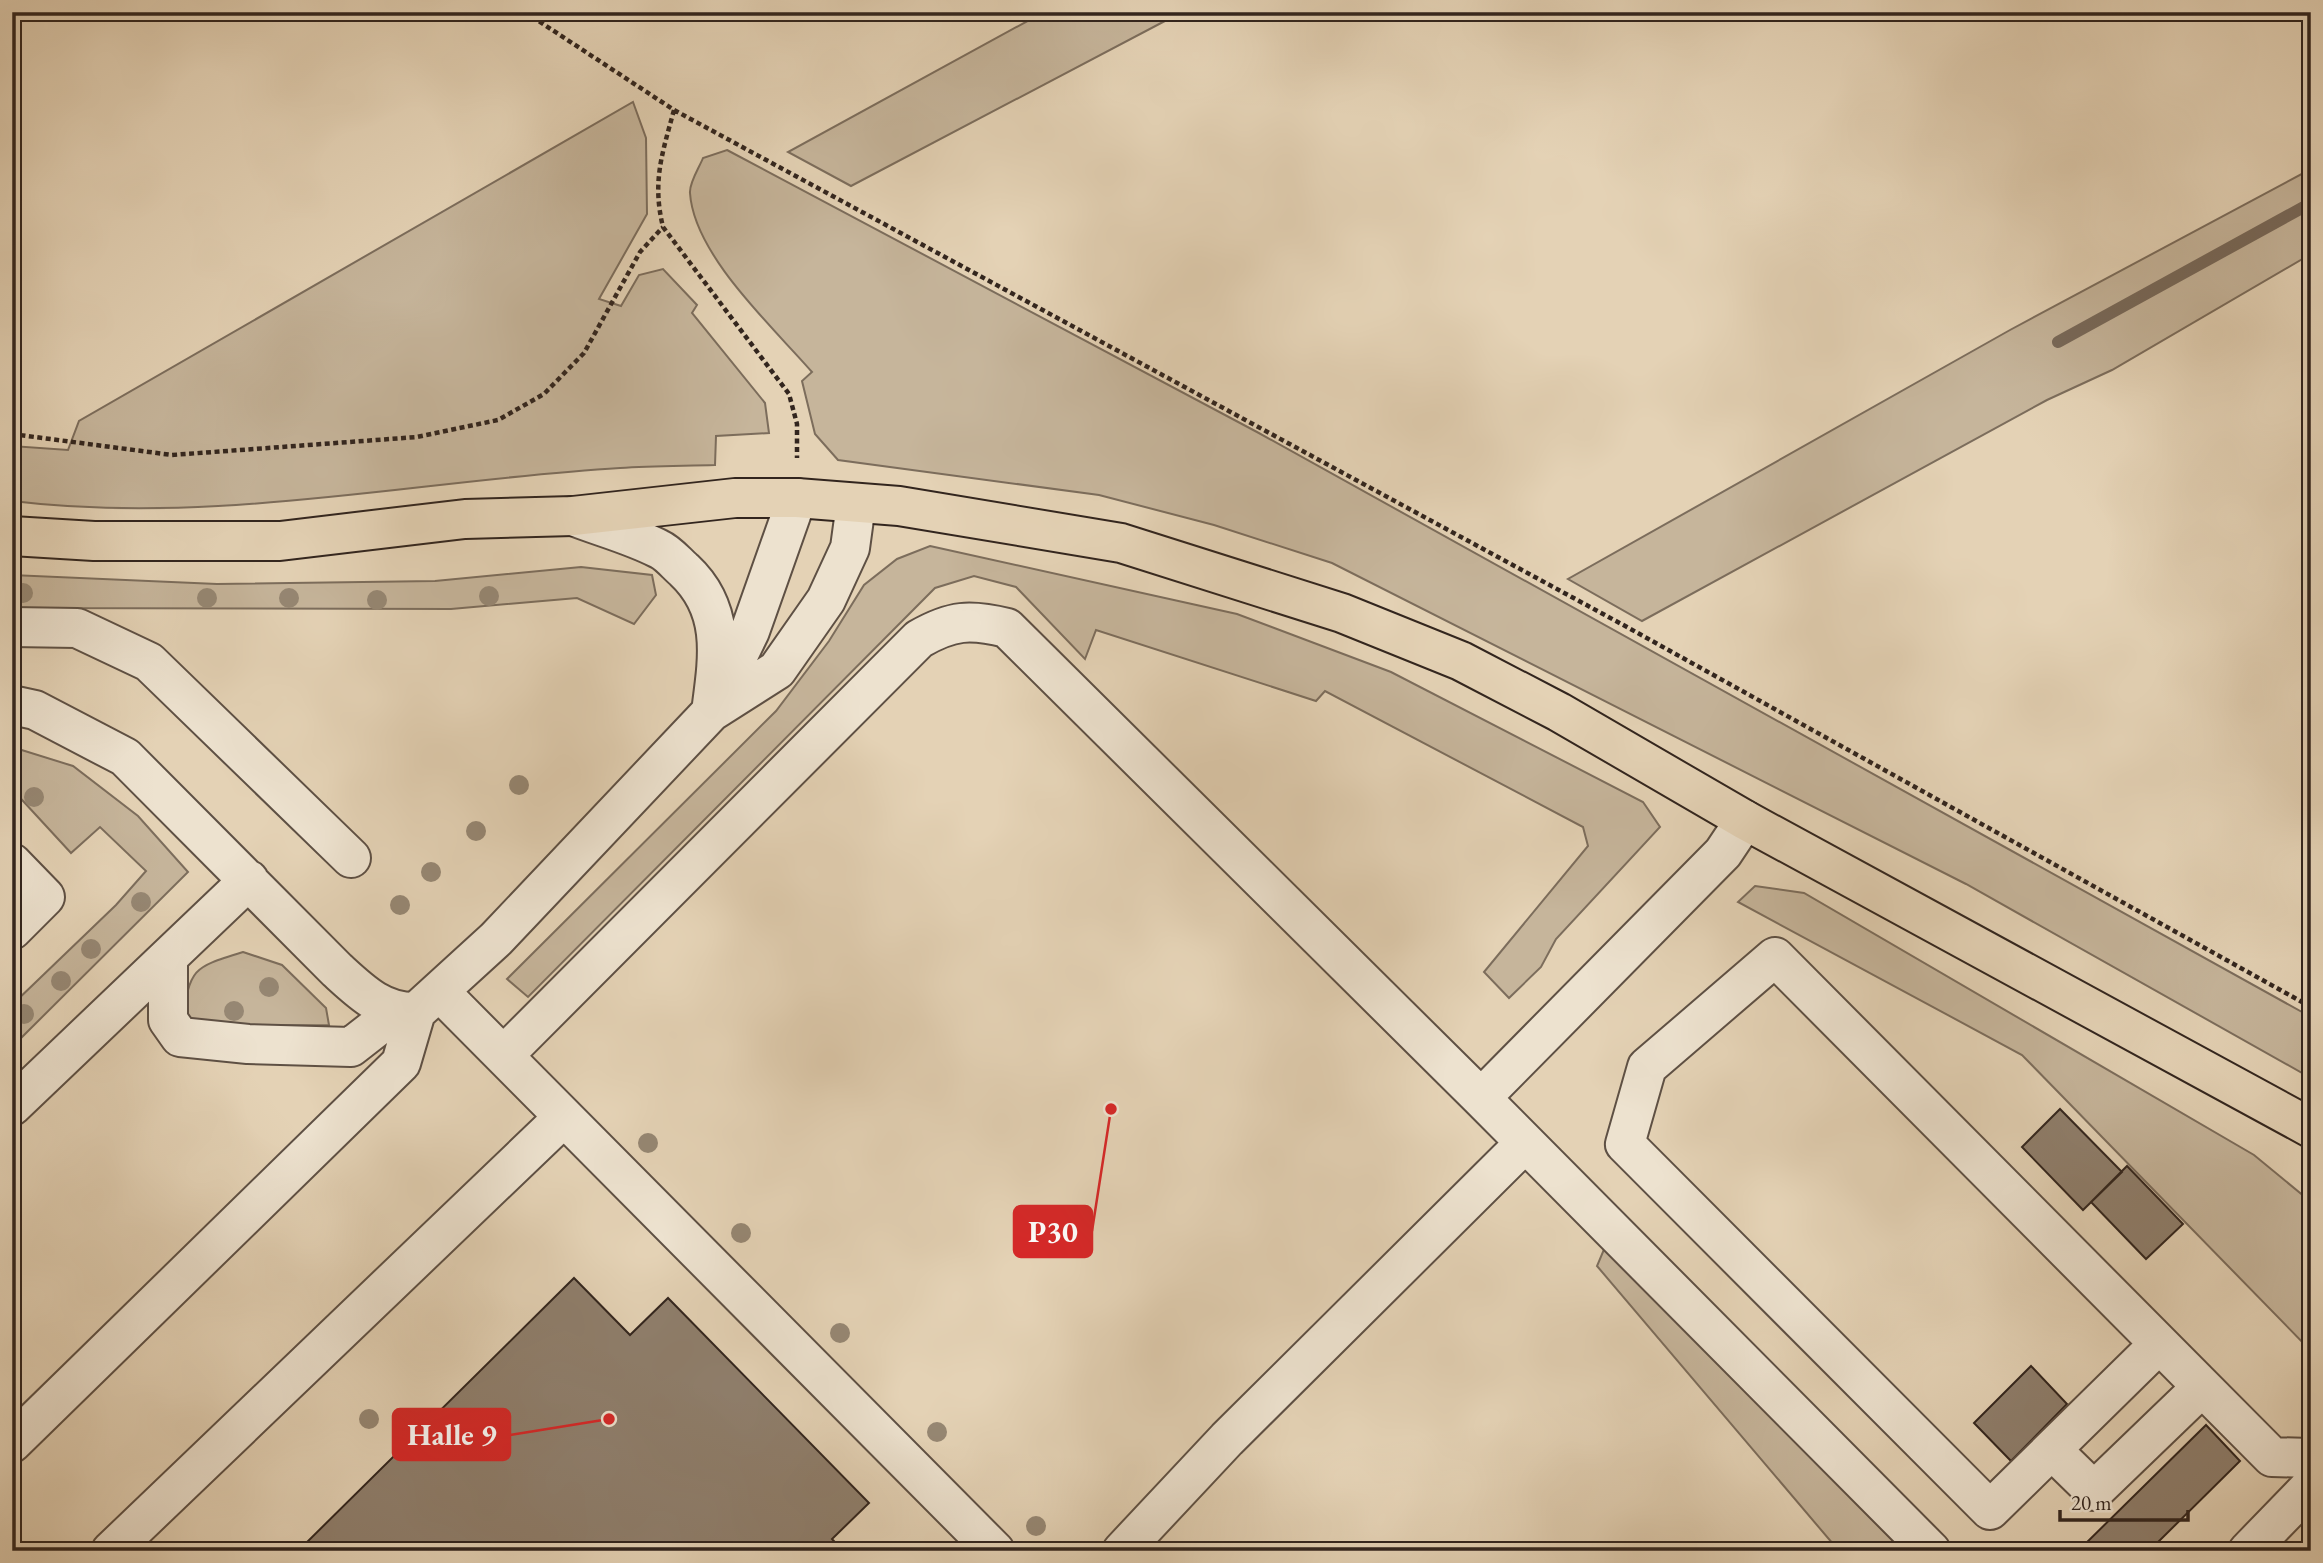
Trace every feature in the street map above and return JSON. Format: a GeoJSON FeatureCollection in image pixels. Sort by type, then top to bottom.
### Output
{"type":"FeatureCollection","features":[{"type":"Feature","properties":{"kind":"main road"},"geometry":{"type":"LineString","coordinates":[[12,536],[94,541],[281,541],[465,519],[573,516],[735,498],[797,498],[941,512],[1121,543],[1342,612],[1485,674],[1559,712],[1745,820],[2311,1128]]}},
{"type":"Feature","properties":{"kind":"street"},"geometry":{"type":"LineString","coordinates":[[711,712],[750,631],[797,498]]}},
{"type":"Feature","properties":{"kind":"street"},"geometry":{"type":"LineString","coordinates":[[168,958],[167,1020],[180,1037],[247,1044],[351,1047],[417,1006],[496,939],[711,712],[777,670],[826,600],[850,548],[856,504]]}},
{"type":"Feature","properties":{"kind":"street"},"geometry":{"type":"LineString","coordinates":[[573,516],[661,550],[699,585],[712,610],[717,639],[718,662],[711,712]]}},
{"type":"Feature","properties":{"kind":"street"},"geometry":{"type":"LineString","coordinates":[[504,1055],[919,639],[943,625],[979,621],[1007,628],[1481,1098],[1931,1551]]}},
{"type":"Feature","properties":{"kind":"street"},"geometry":{"type":"LineString","coordinates":[[12,626],[77,628],[149,662],[351,858]]}},
{"type":"Feature","properties":{"kind":"street"},"geometry":{"type":"LineString","coordinates":[[12,705],[35,710],[125,757],[337,970],[370,999],[417,1006],[504,1055],[995,1551]]}},
{"type":"Feature","properties":{"kind":"street"},"geometry":{"type":"LineString","coordinates":[[1481,1098],[1723,853],[1745,820]]}},
{"type":"Feature","properties":{"kind":"street"},"geometry":{"type":"LineString","coordinates":[[12,863],[45,897],[12,930]]}},
{"type":"Feature","properties":{"kind":"street"},"geometry":{"type":"LineString","coordinates":[[12,1106],[249,880]]}},
{"type":"Feature","properties":{"kind":"street"},"geometry":{"type":"LineString","coordinates":[[2160,1344],[1990,1510],[1625,1144],[1647,1067],[1775,957],[2160,1344],[2202,1387],[2272,1457],[2311,1458]]}},
{"type":"Feature","properties":{"kind":"street"},"geometry":{"type":"LineString","coordinates":[[12,1443],[401,1063],[417,1006]]}},
{"type":"Feature","properties":{"kind":"street"},"geometry":{"type":"LineString","coordinates":[[111,1551],[564,1116]]}},
{"type":"Feature","properties":{"kind":"street"},"geometry":{"type":"LineString","coordinates":[[1122,1551],[1227,1439],[1525,1143]]}},
{"type":"Feature","properties":{"kind":"street"},"geometry":{"type":"LineString","coordinates":[[2052,1450],[2094,1491],[2202,1387]]}},
{"type":"Feature","properties":{"kind":"street"},"geometry":{"type":"LineString","coordinates":[[2248,1551],[2311,1486]]}},
{"type":"Feature","properties":{"kind":"path"},"geometry":{"type":"LineString","coordinates":[[525,12],[674,110],[1627,626],[2311,1007]]}},
{"type":"Feature","properties":{"kind":"path"},"geometry":{"type":"LineString","coordinates":[[674,110],[660,157],[656,198],[663,227],[789,394],[797,424],[797,446]]}},
{"type":"Feature","properties":{"kind":"path"},"geometry":{"type":"LineString","coordinates":[[12,434],[172,456],[417,438],[498,420],[544,394],[584,353],[640,252],[663,227]]}},
{"type":"Feature","properties":{"kind":"shaded area"},"geometry":{"type":"Polygon","coordinates":[[[1044,12],[1182,12],[851,186],[788,152],[1044,12]]]}},
{"type":"Feature","properties":{"kind":"shaded area"},"geometry":{"type":"Polygon","coordinates":[[[633,102],[646,138],[647,214],[599,299],[621,306],[639,275],[663,269],[697,305],[692,313],[765,403],[769,433],[716,436],[715,465],[632,467],[544,474],[240,505],[88,507],[12,501],[12,446],[68,450],[79,421],[633,102]]]}},
{"type":"Feature","properties":{"kind":"shaded area"},"geometry":{"type":"Polygon","coordinates":[[[727,150],[1257,432],[2311,1017],[2311,1078],[1966,884],[1332,563],[1214,525],[1099,495],[838,460],[815,434],[802,381],[812,372],[720,265],[705,241],[695,217],[690,189],[703,158],[727,150]]]}},
{"type":"Feature","properties":{"kind":"shaded area"},"geometry":{"type":"Polygon","coordinates":[[[2311,169],[2311,254],[2112,370],[2047,400],[1642,621],[1568,579],[2010,330],[2311,169]]]}},
{"type":"Feature","properties":{"kind":"shaded area"},"geometry":{"type":"Polygon","coordinates":[[[930,546],[1237,614],[1391,672],[1643,802],[1660,827],[1556,939],[1541,967],[1509,998],[1484,972],[1588,846],[1583,827],[1325,691],[1316,701],[1096,630],[1085,659],[1016,587],[974,576],[935,588],[528,997],[507,979],[776,711],[829,641],[864,585],[897,559],[930,546]]]}},
{"type":"Feature","properties":{"kind":"shaded area"},"geometry":{"type":"Polygon","coordinates":[[[581,567],[652,575],[656,595],[634,624],[577,598],[451,609],[12,608],[12,575],[217,584],[435,581],[581,567]]]}},
{"type":"Feature","properties":{"kind":"shaded area"},"geometry":{"type":"Polygon","coordinates":[[[12,747],[73,766],[138,816],[188,872],[12,1047],[12,1005],[116,905],[146,871],[100,827],[71,853],[12,789],[12,747]]]}},
{"type":"Feature","properties":{"kind":"shaded area"},"geometry":{"type":"Polygon","coordinates":[[[1755,886],[1804,893],[2254,1155],[2311,1202],[2311,1351],[2022,1055],[1738,902],[1755,886]]]}},
{"type":"Feature","properties":{"kind":"shaded area"},"geometry":{"type":"Polygon","coordinates":[[[243,952],[282,965],[326,1008],[329,1025],[186,1026],[182,1021],[185,1003],[196,973],[213,962],[243,952]]]}},
{"type":"Feature","properties":{"kind":"shaded area"},"geometry":{"type":"Polygon","coordinates":[[[1605,1247],[1903,1551],[1839,1551],[1597,1266],[1605,1247]]]}},
{"type":"Feature","properties":{"kind":"building"},"geometry":{"type":"Polygon","coordinates":[[[2060,1109],[2122,1172],[2083,1210],[2022,1147],[2060,1109]]]}},
{"type":"Feature","properties":{"kind":"building"},"geometry":{"type":"Polygon","coordinates":[[[2127,1166],[2183,1224],[2146,1259],[2091,1202],[2127,1166]]]}},
{"type":"Feature","properties":{"kind":"building"},"geometry":{"type":"Polygon","coordinates":[[[574,1278],[630,1335],[668,1298],[869,1503],[832,1539],[843,1551],[298,1551],[574,1278]]]}},
{"type":"Feature","properties":{"kind":"building"},"geometry":{"type":"Polygon","coordinates":[[[2031,1366],[2067,1404],[2011,1461],[1974,1423],[2031,1366]]]}},
{"type":"Feature","properties":{"kind":"building"},"geometry":{"type":"Polygon","coordinates":[[[2206,1425],[2240,1461],[2149,1551],[2078,1551],[2206,1425]]]}},
{"type":"Feature","properties":{"kind":"building"},"geometry":{"type":"Polygon","coordinates":[[[2157,1543],[2165,1551],[2149,1551],[2157,1543]]]}},
{"type":"Feature","properties":{"kind":"waterway"},"geometry":{"type":"LineString","coordinates":[[2058,342],[2311,203]]}},
{"type":"Feature","properties":{"kind":"place","name":"P30"},"geometry":{"type":"Point","coordinates":[1111,1109]}},
{"type":"Feature","properties":{"kind":"place","name":"Halle 9"},"geometry":{"type":"Point","coordinates":[609,1419]}}]}
